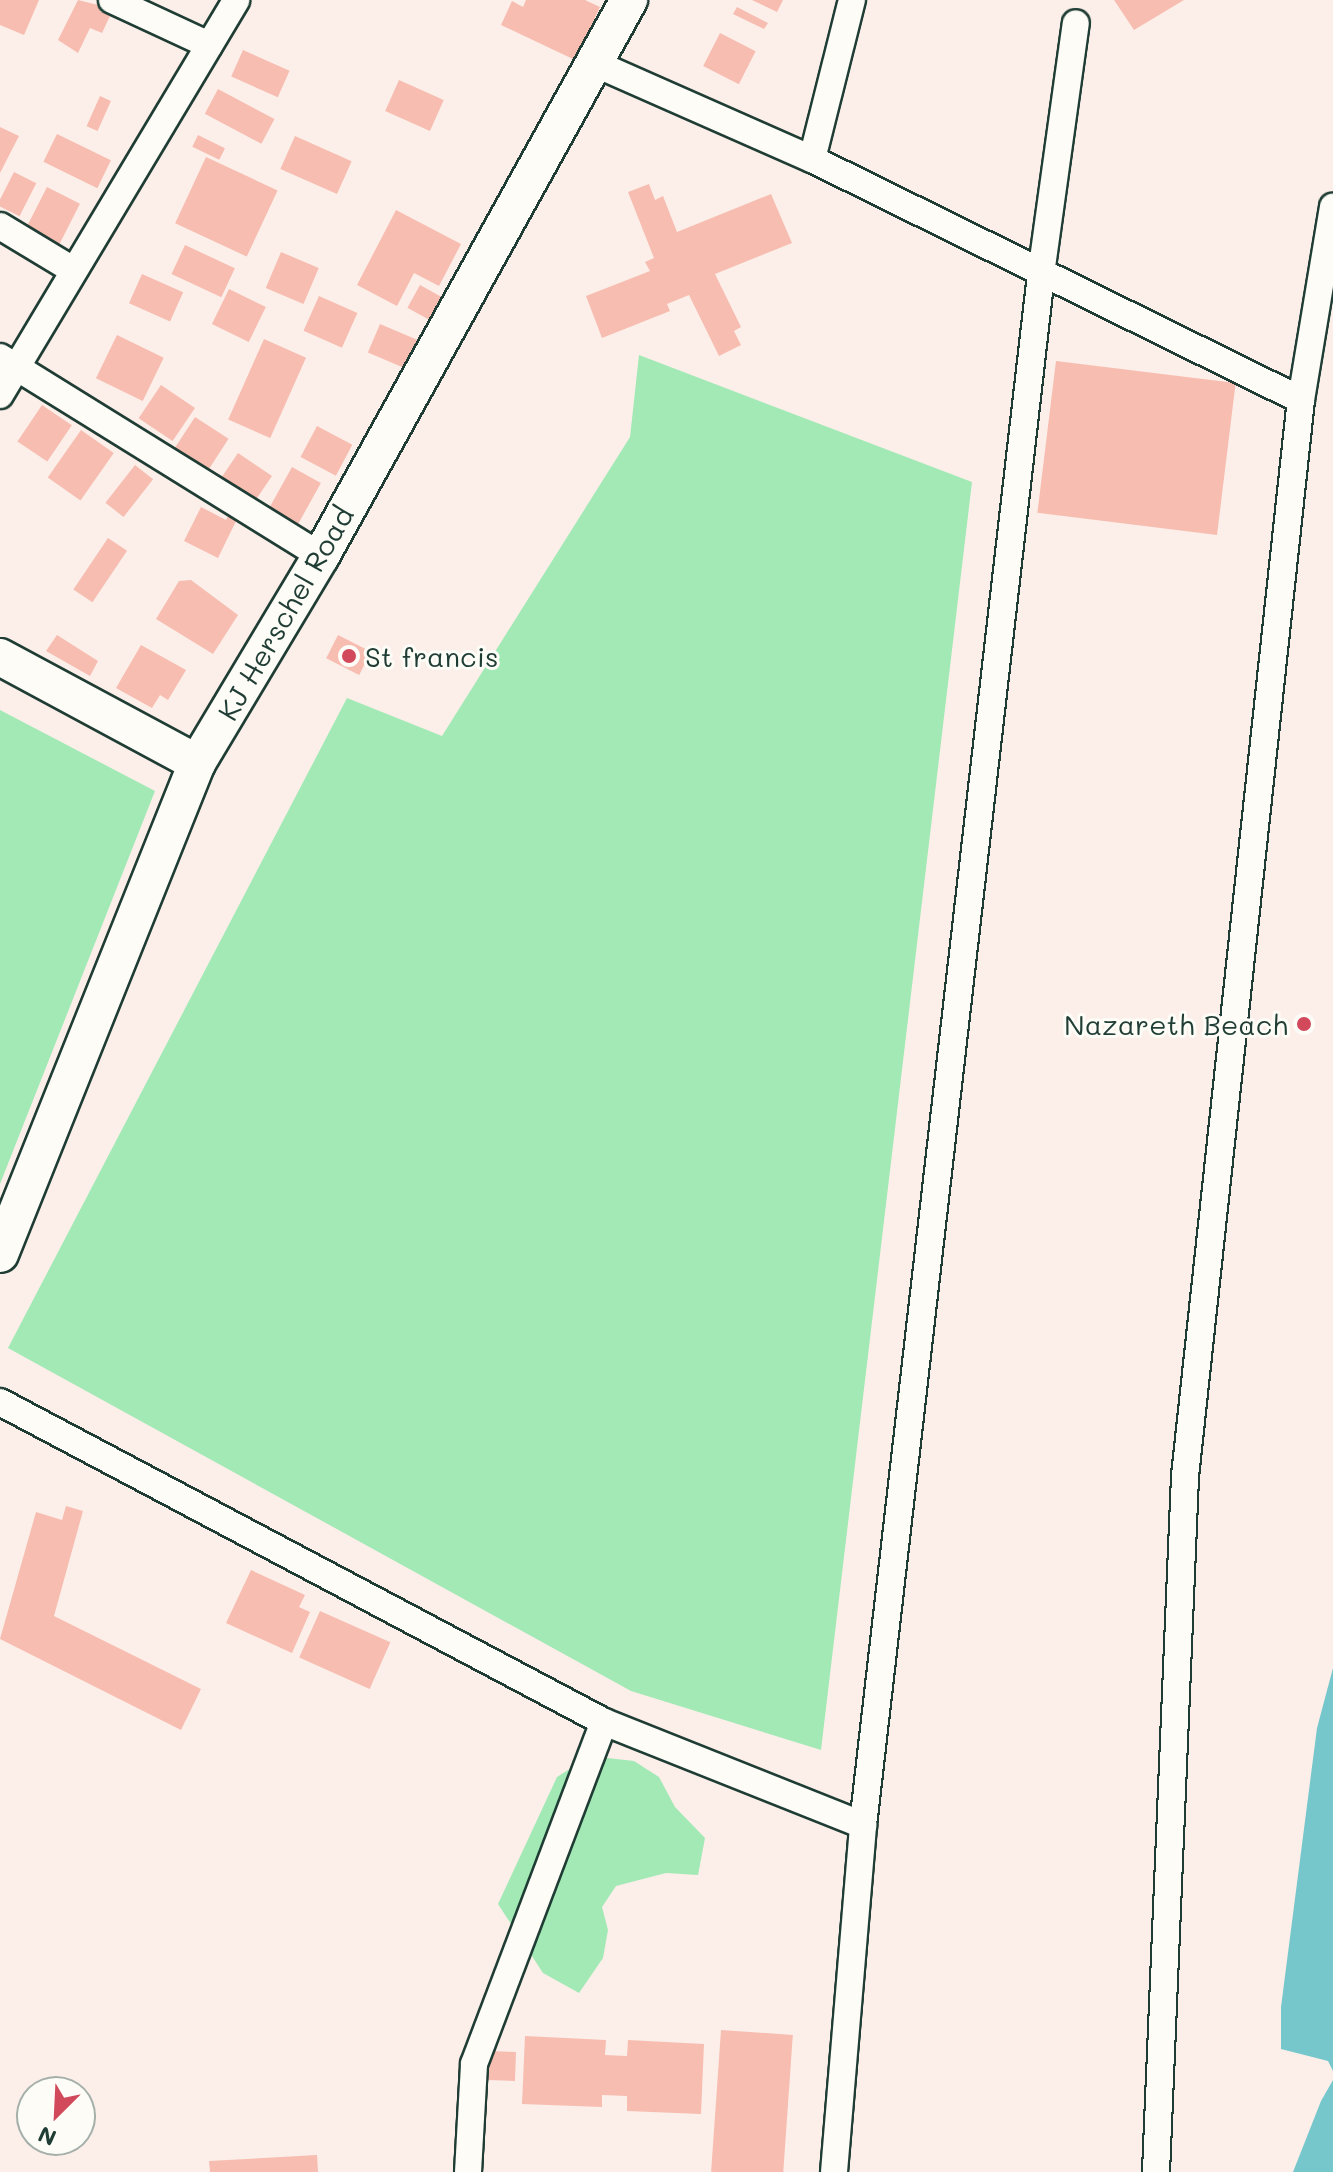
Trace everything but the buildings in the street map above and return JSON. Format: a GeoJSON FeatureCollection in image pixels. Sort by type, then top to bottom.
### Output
{"type":"FeatureCollection","features":[{"type":"Feature","properties":{"kind":"main road","name":"KJ Herschel Road"},"geometry":{"type":"LineString","coordinates":[[0,1254],[197,763],[321,556],[629,0]]}},
{"type":"Feature","properties":{"kind":"main road"},"geometry":{"type":"LineString","coordinates":[[0,657],[197,763]]}},
{"type":"Feature","properties":{"kind":"street"},"geometry":{"type":"LineString","coordinates":[[112,0],[209,45]]}},
{"type":"Feature","properties":{"kind":"street"},"geometry":{"type":"LineString","coordinates":[[0,395],[8,361],[73,270],[236,0]]}},
{"type":"Feature","properties":{"kind":"street"},"geometry":{"type":"LineString","coordinates":[[812,159],[852,0]]}},
{"type":"Feature","properties":{"kind":"street"},"geometry":{"type":"LineString","coordinates":[[834,2172],[863,1825],[1041,274],[1076,23]]}},
{"type":"Feature","properties":{"kind":"street"},"geometry":{"type":"LineString","coordinates":[[594,63],[812,159],[1301,400]]}},
{"type":"Feature","properties":{"kind":"street"},"geometry":{"type":"LineString","coordinates":[[1156,2172],[1185,1476],[1301,400],[1333,207]]}},
{"type":"Feature","properties":{"kind":"street"},"geometry":{"type":"LineString","coordinates":[[0,226],[73,270]]}},
{"type":"Feature","properties":{"kind":"street"},"geometry":{"type":"LineString","coordinates":[[8,361],[321,556]]}},
{"type":"Feature","properties":{"kind":"street"},"geometry":{"type":"LineString","coordinates":[[0,1402],[604,1722],[863,1825]]}},
{"type":"Feature","properties":{"kind":"street"},"geometry":{"type":"LineString","coordinates":[[468,2172],[474,2064],[604,1722]]}},
{"type":"Feature","properties":{"kind":"green space"},"geometry":{"type":"Polygon","coordinates":[[[639,355],[972,482],[821,1750],[631,1691],[8,1348],[347,698],[442,736],[630,437],[639,355]]]}},
{"type":"Feature","properties":{"kind":"green space"},"geometry":{"type":"Polygon","coordinates":[[[0,710],[155,791],[0,1184],[0,710]]]}},
{"type":"Feature","properties":{"kind":"green space"},"geometry":{"type":"Polygon","coordinates":[[[590,1756],[634,1761],[659,1777],[675,1807],[705,1838],[698,1875],[666,1873],[616,1886],[602,1907],[608,1930],[603,1958],[579,1993],[543,1973],[498,1904],[557,1777],[590,1756]]]}},
{"type":"Feature","properties":{"kind":"water"},"geometry":{"type":"Polygon","coordinates":[[[1333,1668],[1333,2071],[1328,2061],[1281,2049],[1281,2007],[1317,1728],[1333,1668]]]}},
{"type":"Feature","properties":{"kind":"water"},"geometry":{"type":"Polygon","coordinates":[[[1333,2080],[1333,2172],[1293,2172],[1321,2101],[1333,2080]]]}},
{"type":"Feature","properties":{"kind":"place","name":"St francis"},"geometry":{"type":"Point","coordinates":[349,656]}},
{"type":"Feature","properties":{"kind":"place","name":"Nazareth Beach"},"geometry":{"type":"Point","coordinates":[1304,1024]}}]}
